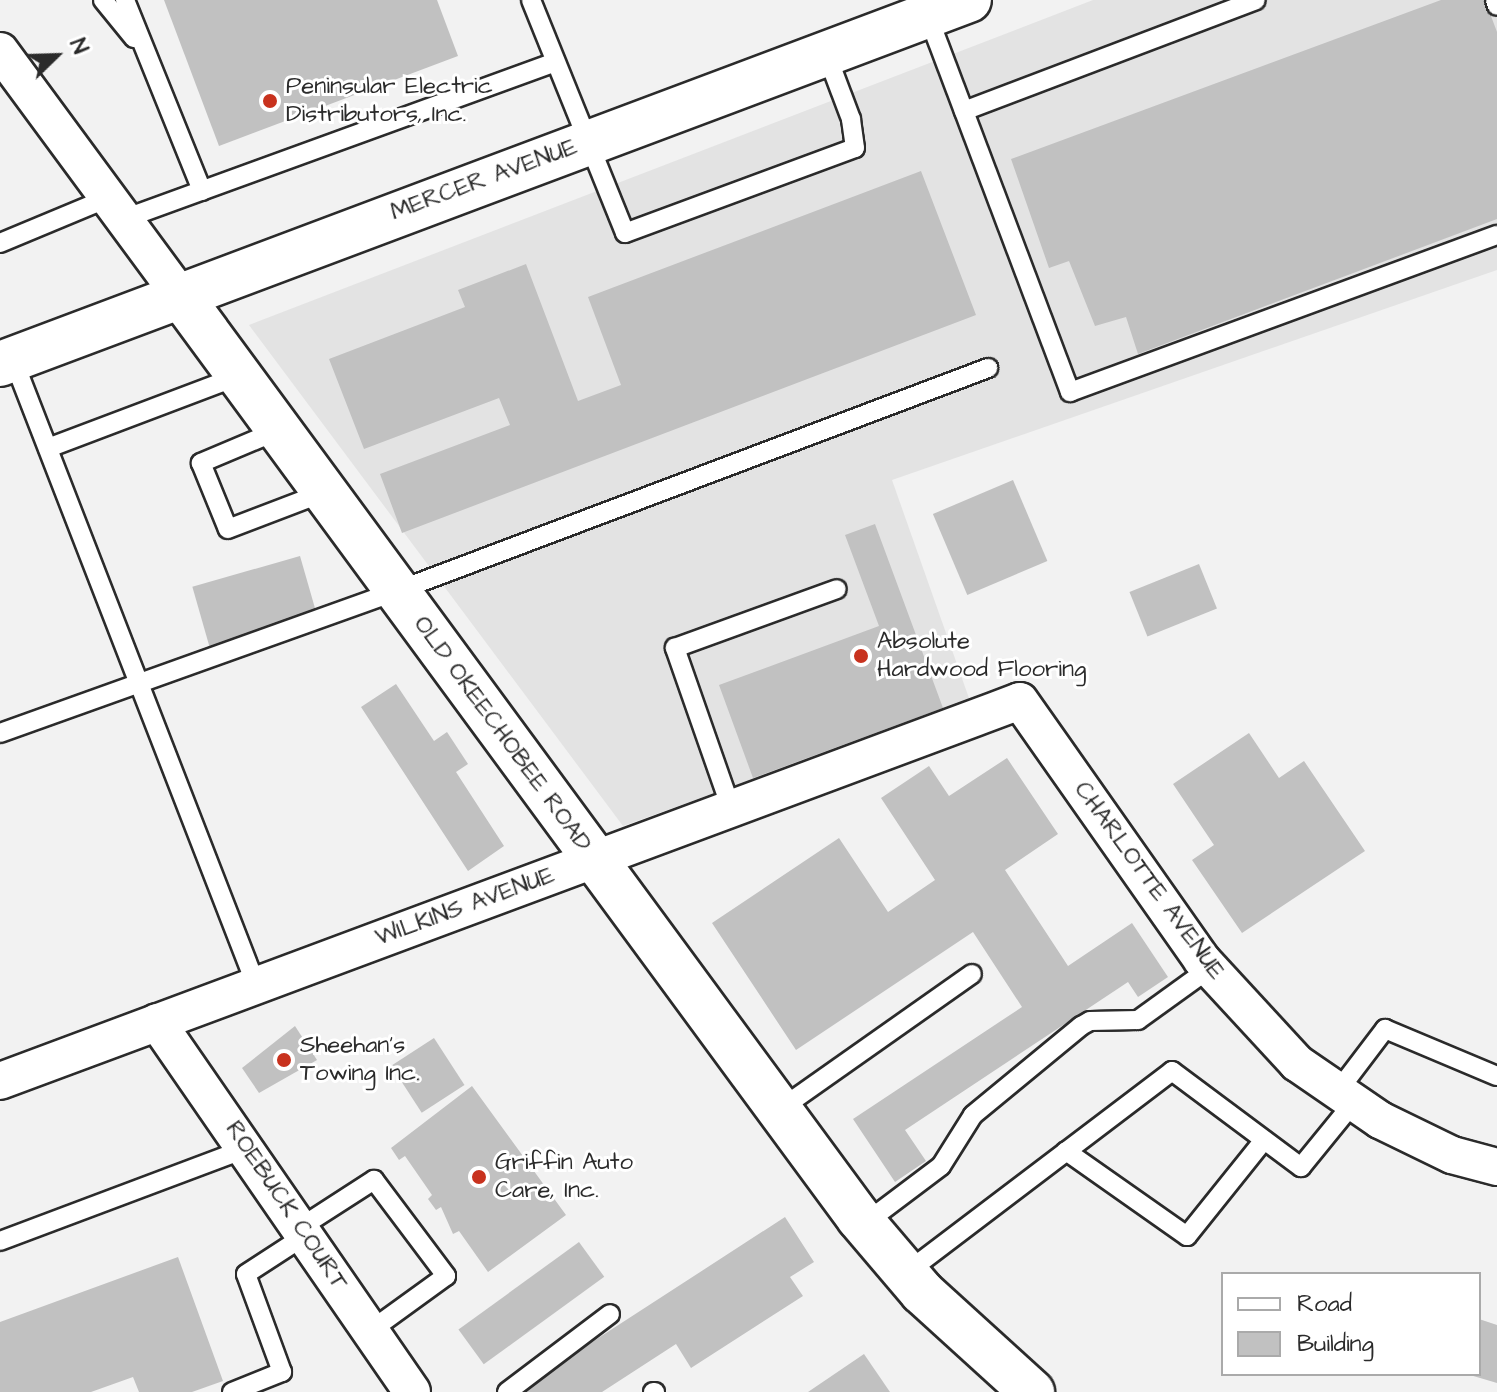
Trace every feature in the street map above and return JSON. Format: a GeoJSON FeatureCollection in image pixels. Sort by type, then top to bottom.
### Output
{"type":"FeatureCollection","features":[{"type":"Feature","properties":{"kind":"street","name":"MERCER AVENUE"},"geometry":{"type":"LineString","coordinates":[[7,362],[179,294],[969,0]]}},
{"type":"Feature","properties":{"kind":"street","name":"OLD OKEECHOBEE ROAD"},"geometry":{"type":"LineString","coordinates":[[0,51],[864,1224],[906,1273],[991,1359],[1032,1392]]}},
{"type":"Feature","properties":{"kind":"street","name":"WILKINS AVENUE"},"geometry":{"type":"LineString","coordinates":[[0,1081],[1020,701]]}},
{"type":"Feature","properties":{"kind":"street","name":"CHARLOTTE AVENUE"},"geometry":{"type":"LineString","coordinates":[[1020,701],[1210,968],[1297,1063],[1346,1097],[1452,1155],[1497,1167]]}},
{"type":"Feature","properties":{"kind":"street","name":"ROEBUCK COURT"},"geometry":{"type":"LineString","coordinates":[[157,1022],[248,1148],[370,1331],[401,1389]]}},
{"type":"Feature","properties":{"kind":"lane"},"geometry":{"type":"LineString","coordinates":[[103,0],[146,52]]}},
{"type":"Feature","properties":{"kind":"lane"},"geometry":{"type":"LineString","coordinates":[[125,0],[202,191]]}},
{"type":"Feature","properties":{"kind":"lane"},"geometry":{"type":"LineString","coordinates":[[531,0],[619,228],[629,233],[849,153],[855,148],[855,133],[826,53]]}},
{"type":"Feature","properties":{"kind":"lane"},"geometry":{"type":"LineString","coordinates":[[964,111],[1256,0]]}},
{"type":"Feature","properties":{"kind":"lane"},"geometry":{"type":"LineString","coordinates":[[1495,0],[1497,6]]}},
{"type":"Feature","properties":{"kind":"lane"},"geometry":{"type":"LineString","coordinates":[[927,15],[1070,392],[1497,235]]}},
{"type":"Feature","properties":{"kind":"lane"},"geometry":{"type":"LineString","coordinates":[[0,243],[116,208],[202,191],[555,62]]}},
{"type":"Feature","properties":{"kind":"lane"},"geometry":{"type":"LineString","coordinates":[[7,362],[48,448],[256,985]]}},
{"type":"Feature","properties":{"kind":"lane"},"geometry":{"type":"LineString","coordinates":[[0,733],[397,591],[988,368]]}},
{"type":"Feature","properties":{"kind":"lane"},"geometry":{"type":"LineString","coordinates":[[48,448],[239,376]]}},
{"type":"Feature","properties":{"kind":"lane"},"geometry":{"type":"LineString","coordinates":[[279,430],[201,463],[228,529],[325,492]]}},
{"type":"Feature","properties":{"kind":"lane"},"geometry":{"type":"LineString","coordinates":[[731,808],[675,648],[837,589]]}},
{"type":"Feature","properties":{"kind":"lane"},"geometry":{"type":"LineString","coordinates":[[864,1224],[941,1166],[973,1115],[1081,1026],[1090,1021],[1138,1020],[1210,968]]}},
{"type":"Feature","properties":{"kind":"lane"},"geometry":{"type":"LineString","coordinates":[[779,1110],[972,974]]}},
{"type":"Feature","properties":{"kind":"lane"},"geometry":{"type":"LineString","coordinates":[[906,1273],[1172,1071],[1301,1167],[1385,1029],[1497,1076]]}},
{"type":"Feature","properties":{"kind":"lane"},"geometry":{"type":"LineString","coordinates":[[1066,1151],[1187,1236],[1264,1140]]}},
{"type":"Feature","properties":{"kind":"lane"},"geometry":{"type":"LineString","coordinates":[[0,1241],[248,1148]]}},
{"type":"Feature","properties":{"kind":"lane"},"geometry":{"type":"LineString","coordinates":[[232,1392],[282,1372],[246,1274],[374,1180],[446,1276],[370,1331]]}},
{"type":"Feature","properties":{"kind":"lane"},"geometry":{"type":"LineString","coordinates":[[507,1392],[610,1314]]}},
{"type":"Feature","properties":{"kind":"shaded area"},"geometry":{"type":"Polygon","coordinates":[[[1093,0],[1497,0],[1497,270],[892,480],[970,701],[623,826],[249,325],[1093,0]]]}},
{"type":"Feature","properties":{"kind":"building","name":"Peninsular Electric Distributors, Inc."},"geometry":{"type":"Polygon","coordinates":[[[164,0],[437,0],[458,56],[219,146],[164,0]]]}},
{"type":"Feature","properties":{"kind":"building"},"geometry":{"type":"Polygon","coordinates":[[[1441,0],[1485,0],[1497,32],[1497,219],[1138,354],[1126,317],[1095,326],[1069,261],[1049,268],[1011,159],[1441,0]]]}},
{"type":"Feature","properties":{"kind":"building"},"geometry":{"type":"Polygon","coordinates":[[[921,171],[976,315],[402,533],[380,474],[510,425],[499,398],[364,449],[329,359],[465,307],[458,290],[526,264],[578,401],[621,385],[588,297],[921,171]]]}},
{"type":"Feature","properties":{"kind":"building"},"geometry":{"type":"Polygon","coordinates":[[[1013,480],[1047,561],[967,595],[933,514],[1013,480]]]}},
{"type":"Feature","properties":{"kind":"building","name":"Absolute Hardwood Flooring"},"geometry":{"type":"Polygon","coordinates":[[[875,524],[943,708],[753,778],[719,685],[879,626],[845,535],[875,524]]]}},
{"type":"Feature","properties":{"kind":"building"},"geometry":{"type":"Polygon","coordinates":[[[300,556],[317,616],[209,646],[192,587],[300,556]]]}},
{"type":"Feature","properties":{"kind":"building"},"geometry":{"type":"Polygon","coordinates":[[[1199,564],[1217,609],[1147,637],[1129,592],[1199,564]]]}},
{"type":"Feature","properties":{"kind":"building"},"geometry":{"type":"Polygon","coordinates":[[[396,684],[434,741],[447,732],[468,764],[456,772],[504,846],[468,871],[361,707],[396,684]]]}},
{"type":"Feature","properties":{"kind":"building"},"geometry":{"type":"Polygon","coordinates":[[[1249,733],[1279,778],[1304,761],[1365,851],[1242,933],[1192,860],[1214,845],[1173,784],[1249,733]]]}},
{"type":"Feature","properties":{"kind":"building"},"geometry":{"type":"Polygon","coordinates":[[[1007,758],[1058,834],[1005,870],[1068,966],[1132,923],[1168,977],[1138,997],[1128,982],[905,1130],[926,1161],[895,1182],[853,1119],[1022,1007],[973,932],[796,1050],[712,923],[839,838],[888,912],[935,880],[881,798],[929,766],[949,796],[1007,758]]]}},
{"type":"Feature","properties":{"kind":"building","name":"Sheehan's Towing Inc."},"geometry":{"type":"Polygon","coordinates":[[[295,1026],[317,1060],[259,1093],[242,1068],[295,1026]]]}},
{"type":"Feature","properties":{"kind":"building"},"geometry":{"type":"Polygon","coordinates":[[[434,1038],[464,1085],[422,1113],[391,1066],[434,1038]]]}},
{"type":"Feature","properties":{"kind":"building","name":"Griffin Auto Care, Inc."},"geometry":{"type":"Polygon","coordinates":[[[472,1086],[566,1215],[488,1272],[459,1231],[453,1234],[441,1207],[436,1210],[428,1199],[432,1195],[405,1156],[399,1160],[391,1148],[472,1086]]]}},
{"type":"Feature","properties":{"kind":"building"},"geometry":{"type":"Polygon","coordinates":[[[785,1217],[814,1262],[790,1277],[803,1296],[691,1368],[676,1344],[602,1392],[515,1392],[785,1217]]]}},
{"type":"Feature","properties":{"kind":"building"},"geometry":{"type":"Polygon","coordinates":[[[579,1242],[604,1277],[484,1364],[458,1330],[579,1242]]]}},
{"type":"Feature","properties":{"kind":"building"},"geometry":{"type":"Polygon","coordinates":[[[178,1257],[223,1381],[192,1392],[139,1392],[133,1377],[91,1392],[0,1392],[0,1322],[178,1257]]]}},
{"type":"Feature","properties":{"kind":"building"},"geometry":{"type":"Polygon","coordinates":[[[1481,1320],[1497,1325],[1497,1383],[1473,1376],[1481,1376],[1481,1320]]]}},
{"type":"Feature","properties":{"kind":"building"},"geometry":{"type":"Polygon","coordinates":[[[864,1354],[890,1392],[808,1392],[864,1354]]]}},
{"type":"Feature","properties":{"kind":"place","name":"Peninsular Electric Distributors, Inc."},"geometry":{"type":"Point","coordinates":[270,101]}},
{"type":"Feature","properties":{"kind":"place","name":"Absolute Hardwood Flooring"},"geometry":{"type":"Point","coordinates":[861,656]}},
{"type":"Feature","properties":{"kind":"place","name":"Sheehan's Towing Inc."},"geometry":{"type":"Point","coordinates":[284,1060]}},
{"type":"Feature","properties":{"kind":"place","name":"Griffin Auto Care, Inc."},"geometry":{"type":"Point","coordinates":[479,1177]}}]}
